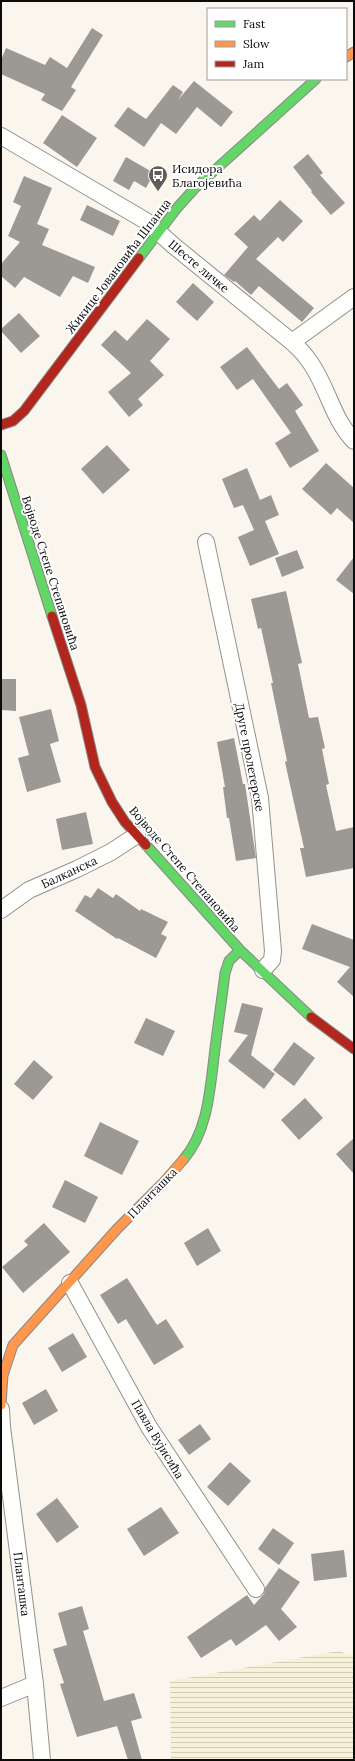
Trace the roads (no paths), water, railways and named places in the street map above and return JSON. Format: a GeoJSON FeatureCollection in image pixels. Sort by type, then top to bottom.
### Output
{"type":"FeatureCollection","features":[{"type":"Feature","properties":{"kind":"street","name":"Жикице Јовановића Шпанца"},"geometry":{"type":"LineString","coordinates":[[1,424],[13,421],[24,410],[159,231],[195,188],[315,80]]}},
{"type":"Feature","properties":{"kind":"street","name":"Шесте личке"},"geometry":{"type":"LineString","coordinates":[[1,136],[138,215],[292,342],[307,358],[315,370],[339,422],[354,441]]}},
{"type":"Feature","properties":{"kind":"street"},"geometry":{"type":"LineString","coordinates":[[292,342],[354,297]]}},
{"type":"Feature","properties":{"kind":"street","name":"Војводе Степе Степановића"},"geometry":{"type":"LineString","coordinates":[[1,455],[81,705],[95,767],[112,802],[125,822],[240,950],[318,1023],[354,1049]]}},
{"type":"Feature","properties":{"kind":"street","name":"Друге пролетерске"},"geometry":{"type":"LineString","coordinates":[[206,542],[260,798],[273,951],[272,960],[263,970]]}},
{"type":"Feature","properties":{"kind":"street","name":"Балканска"},"geometry":{"type":"LineString","coordinates":[[1,910],[29,890],[98,859],[137,835]]}},
{"type":"Feature","properties":{"kind":"street","name":"Планташка"},"geometry":{"type":"LineString","coordinates":[[1,1405],[2,1376],[7,1343],[70,1283],[117,1229],[185,1158],[194,1145],[202,1123],[210,1088],[225,973],[229,961],[240,950]]}},
{"type":"Feature","properties":{"kind":"street","name":"Павла Вујисића"},"geometry":{"type":"LineString","coordinates":[[70,1283],[149,1426],[256,1589]]}},
{"type":"Feature","properties":{"kind":"street","name":"Планташка"},"geometry":{"type":"LineString","coordinates":[[1,1409],[35,1684],[42,1760]]}},
{"type":"Feature","properties":{"kind":"street"},"geometry":{"type":"LineString","coordinates":[[1,1698],[35,1684]]}},
{"type":"Feature","properties":{"kind":"place","name":"Исидора Благојевића"},"geometry":{"type":"Point","coordinates":[158,192]}}]}
